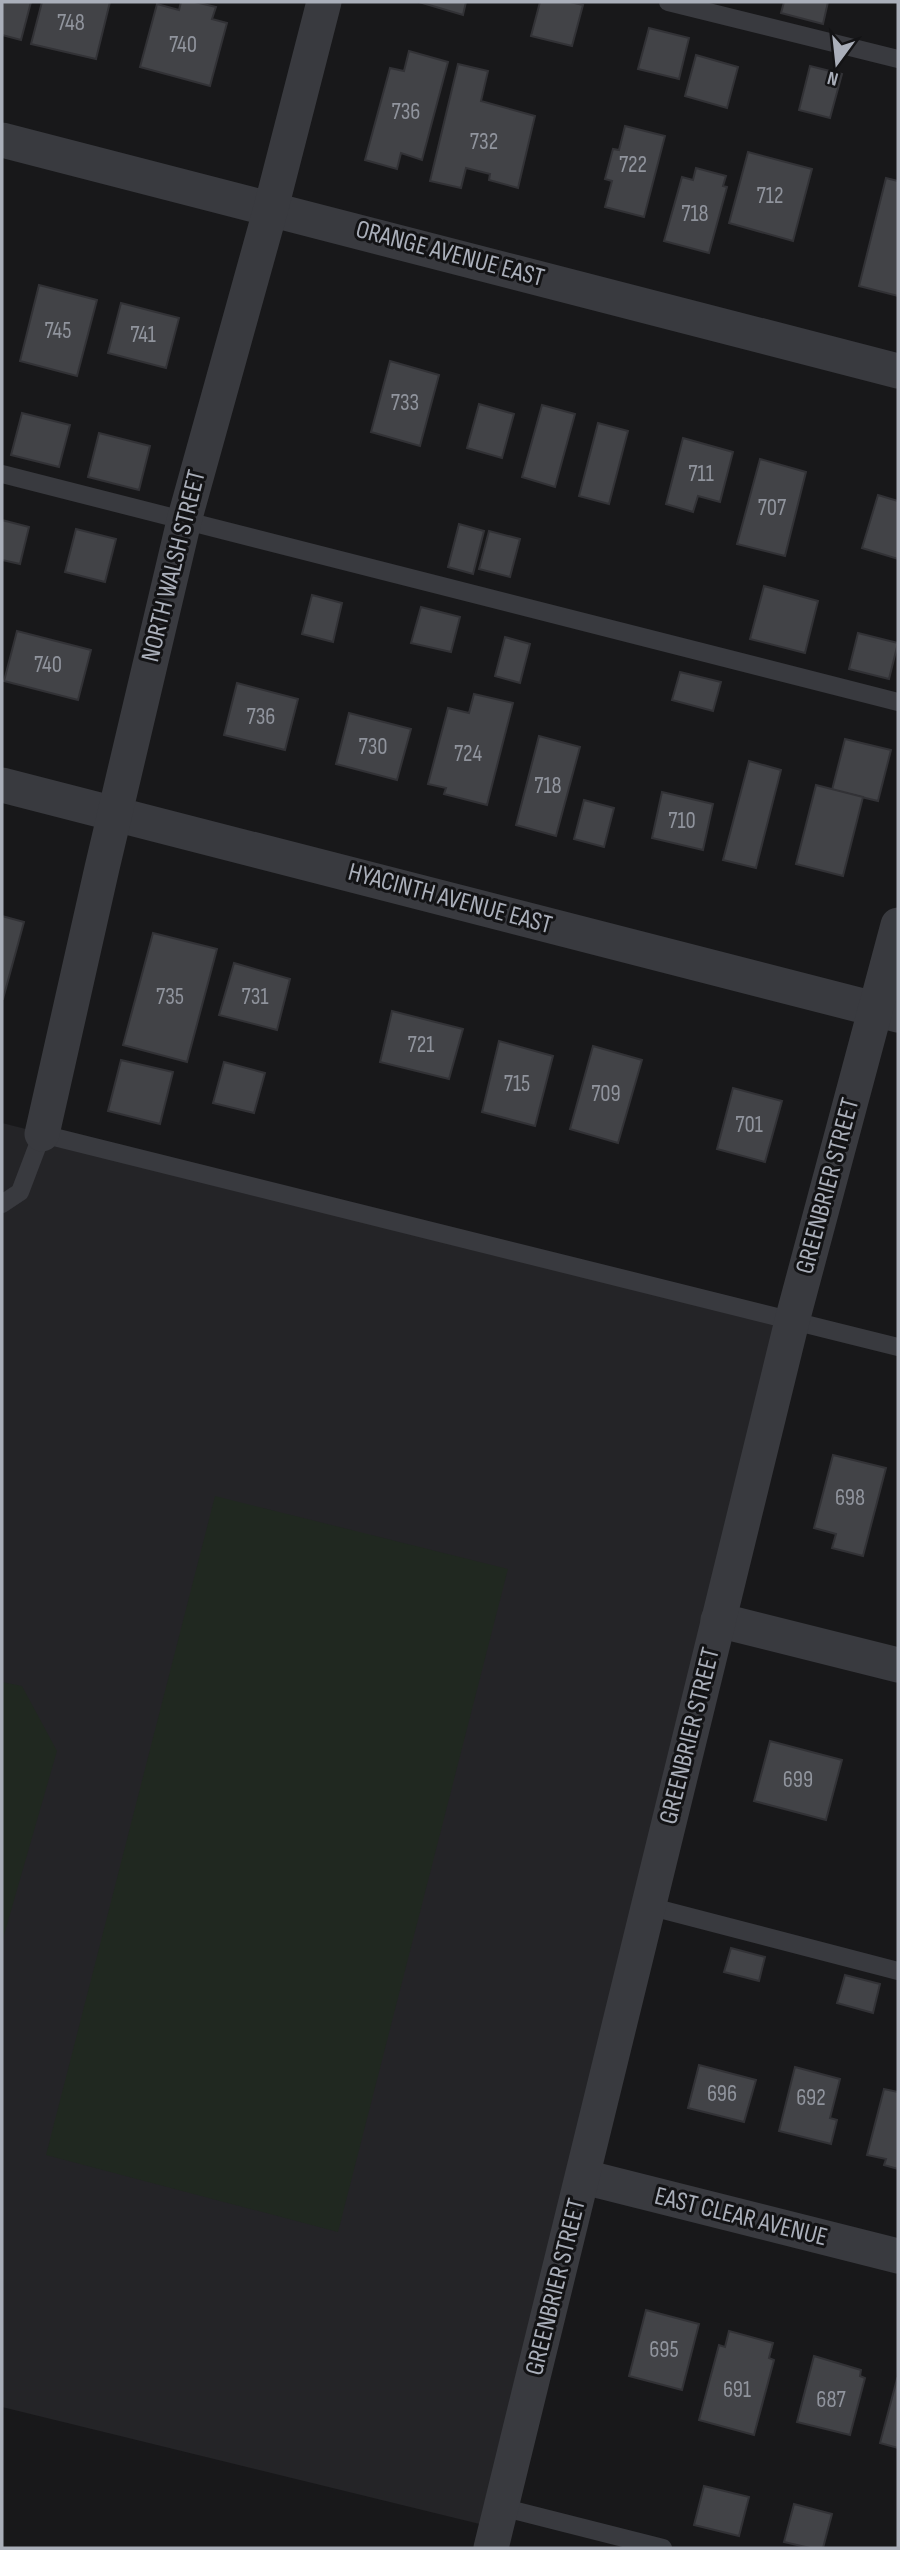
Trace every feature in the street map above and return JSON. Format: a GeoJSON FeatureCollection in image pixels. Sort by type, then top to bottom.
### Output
{"type":"FeatureCollection","features":[{"type":"Feature","properties":{"kind":"street","name":"NORTH WALSH STREET"},"geometry":{"type":"LineString","coordinates":[[43,1134],[114,812],[184,521],[271,208],[324,2]]}},
{"type":"Feature","properties":{"kind":"street","name":"ORANGE AVENUE EAST"},"geometry":{"type":"LineString","coordinates":[[2,140],[898,371]]}},
{"type":"Feature","properties":{"kind":"street","name":"HYACINTH AVENUE EAST"},"geometry":{"type":"LineString","coordinates":[[2,785],[887,1012]]}},
{"type":"Feature","properties":{"kind":"street","name":"GREENBRIER STREET"},"geometry":{"type":"LineString","coordinates":[[492,2548],[792,1321],[887,1012],[898,925]]}},
{"type":"Feature","properties":{"kind":"street"},"geometry":{"type":"LineString","coordinates":[[718,1620],[898,1665]]}},
{"type":"Feature","properties":{"kind":"street","name":"EAST CLEAR AVENUE"},"geometry":{"type":"LineString","coordinates":[[584,2177],[898,2256]]}},
{"type":"Feature","properties":{"kind":"lane"},"geometry":{"type":"LineString","coordinates":[[668,2],[898,59]]}},
{"type":"Feature","properties":{"kind":"lane"},"geometry":{"type":"LineString","coordinates":[[2,474],[898,702]]}},
{"type":"Feature","properties":{"kind":"lane"},"geometry":{"type":"LineString","coordinates":[[2,1204],[20,1192],[43,1134],[898,1347]]}},
{"type":"Feature","properties":{"kind":"lane"},"geometry":{"type":"LineString","coordinates":[[648,1906],[898,1971]]}},
{"type":"Feature","properties":{"kind":"lane"},"geometry":{"type":"LineString","coordinates":[[501,2507],[663,2548]]}},
{"type":"Feature","properties":{"kind":"shaded area"},"geometry":{"type":"Polygon","coordinates":[[[2,1123],[792,1321],[496,2528],[2,2407],[2,1123]]]}},
{"type":"Feature","properties":{"kind":"shaded area"},"geometry":{"type":"Polygon","coordinates":[[[215,1496],[508,1569],[338,2232],[46,2155],[215,1496]]]}},
{"type":"Feature","properties":{"kind":"shaded area"},"geometry":{"type":"Polygon","coordinates":[[[2,1682],[22,1686],[57,1751],[2,1942],[2,1682]]]}},
{"type":"Feature","properties":{"kind":"building"},"geometry":{"type":"Polygon","coordinates":[[[2,2],[31,2],[21,40],[2,35],[2,2]]]}},
{"type":"Feature","properties":{"kind":"building"},"geometry":{"type":"Polygon","coordinates":[[[42,2],[110,2],[96,59],[31,44],[42,2]]]}},
{"type":"Feature","properties":{"kind":"building"},"geometry":{"type":"Polygon","coordinates":[[[181,2],[216,7],[212,19],[227,23],[210,86],[140,67],[157,4],[179,10],[181,2]]]}},
{"type":"Feature","properties":{"kind":"building"},"geometry":{"type":"Polygon","coordinates":[[[419,2],[466,2],[463,15],[419,2]]]}},
{"type":"Feature","properties":{"kind":"building"},"geometry":{"type":"Polygon","coordinates":[[[540,2],[583,5],[572,46],[531,36],[540,2]]]}},
{"type":"Feature","properties":{"kind":"building"},"geometry":{"type":"Polygon","coordinates":[[[784,2],[828,2],[823,24],[781,13],[784,2]]]}},
{"type":"Feature","properties":{"kind":"building"},"geometry":{"type":"Polygon","coordinates":[[[649,28],[689,38],[679,79],[638,69],[649,28]]]}},
{"type":"Feature","properties":{"kind":"building"},"geometry":{"type":"Polygon","coordinates":[[[409,51],[448,62],[422,160],[401,153],[397,169],[365,160],[390,68],[404,71],[409,51]]]}},
{"type":"Feature","properties":{"kind":"building"},"geometry":{"type":"Polygon","coordinates":[[[696,55],[738,67],[727,108],[685,96],[696,55]]]}},
{"type":"Feature","properties":{"kind":"building"},"geometry":{"type":"Polygon","coordinates":[[[458,64],[488,71],[481,101],[535,116],[518,188],[489,180],[490,174],[466,168],[461,188],[430,181],[458,64]]]}},
{"type":"Feature","properties":{"kind":"building"},"geometry":{"type":"Polygon","coordinates":[[[810,66],[842,74],[830,118],[799,110],[810,66]]]}},
{"type":"Feature","properties":{"kind":"building"},"geometry":{"type":"Polygon","coordinates":[[[625,126],[665,136],[644,217],[605,207],[612,181],[605,179],[613,149],[619,150],[625,126]]]}},
{"type":"Feature","properties":{"kind":"building"},"geometry":{"type":"Polygon","coordinates":[[[748,152],[812,169],[793,241],[729,223],[748,152]]]}},
{"type":"Feature","properties":{"kind":"building"},"geometry":{"type":"Polygon","coordinates":[[[696,168],[726,176],[723,186],[727,187],[709,253],[664,241],[682,177],[693,180],[696,168]]]}},
{"type":"Feature","properties":{"kind":"building"},"geometry":{"type":"Polygon","coordinates":[[[886,178],[898,181],[898,296],[859,286],[886,178]]]}},
{"type":"Feature","properties":{"kind":"building"},"geometry":{"type":"Polygon","coordinates":[[[39,285],[97,300],[77,376],[20,361],[39,285]]]}},
{"type":"Feature","properties":{"kind":"building"},"geometry":{"type":"Polygon","coordinates":[[[121,303],[179,318],[166,368],[108,353],[121,303]]]}},
{"type":"Feature","properties":{"kind":"building"},"geometry":{"type":"Polygon","coordinates":[[[390,361],[439,375],[420,446],[371,432],[390,361]]]}},
{"type":"Feature","properties":{"kind":"building"},"geometry":{"type":"Polygon","coordinates":[[[479,404],[514,414],[502,458],[467,448],[479,404]]]}},
{"type":"Feature","properties":{"kind":"building"},"geometry":{"type":"Polygon","coordinates":[[[542,405],[575,414],[555,487],[522,477],[542,405]]]}},
{"type":"Feature","properties":{"kind":"building"},"geometry":{"type":"Polygon","coordinates":[[[22,413],[70,425],[59,467],[11,455],[22,413]]]}},
{"type":"Feature","properties":{"kind":"building"},"geometry":{"type":"Polygon","coordinates":[[[598,423],[628,431],[609,504],[579,496],[598,423]]]}},
{"type":"Feature","properties":{"kind":"building"},"geometry":{"type":"Polygon","coordinates":[[[99,433],[150,446],[139,490],[88,477],[99,433]]]}},
{"type":"Feature","properties":{"kind":"building"},"geometry":{"type":"Polygon","coordinates":[[[683,438],[733,452],[720,502],[698,496],[693,512],[666,504],[683,438]]]}},
{"type":"Feature","properties":{"kind":"building"},"geometry":{"type":"Polygon","coordinates":[[[760,459],[806,472],[785,556],[737,544],[760,459]]]}},
{"type":"Feature","properties":{"kind":"building"},"geometry":{"type":"Polygon","coordinates":[[[878,495],[898,501],[898,559],[862,548],[878,495]]]}},
{"type":"Feature","properties":{"kind":"building"},"geometry":{"type":"Polygon","coordinates":[[[2,520],[29,527],[20,564],[2,560],[2,520]]]}},
{"type":"Feature","properties":{"kind":"building"},"geometry":{"type":"Polygon","coordinates":[[[459,524],[484,531],[473,574],[448,567],[459,524]]]}},
{"type":"Feature","properties":{"kind":"building"},"geometry":{"type":"Polygon","coordinates":[[[76,529],[116,539],[105,582],[65,572],[76,529]]]}},
{"type":"Feature","properties":{"kind":"building"},"geometry":{"type":"Polygon","coordinates":[[[489,531],[520,539],[510,577],[479,569],[489,531]]]}},
{"type":"Feature","properties":{"kind":"building"},"geometry":{"type":"Polygon","coordinates":[[[764,586],[818,601],[805,653],[750,639],[764,586]]]}},
{"type":"Feature","properties":{"kind":"building"},"geometry":{"type":"Polygon","coordinates":[[[312,595],[342,603],[333,642],[302,634],[312,595]]]}},
{"type":"Feature","properties":{"kind":"building"},"geometry":{"type":"Polygon","coordinates":[[[421,607],[460,617],[451,652],[411,643],[421,607]]]}},
{"type":"Feature","properties":{"kind":"building"},"geometry":{"type":"Polygon","coordinates":[[[17,631],[91,650],[78,700],[4,681],[17,631]]]}},
{"type":"Feature","properties":{"kind":"building"},"geometry":{"type":"Polygon","coordinates":[[[858,633],[898,643],[889,679],[849,669],[858,633]]]}},
{"type":"Feature","properties":{"kind":"building"},"geometry":{"type":"Polygon","coordinates":[[[505,637],[530,644],[520,683],[495,676],[505,637]]]}},
{"type":"Feature","properties":{"kind":"building"},"geometry":{"type":"Polygon","coordinates":[[[680,672],[721,682],[713,711],[672,700],[680,672]]]}},
{"type":"Feature","properties":{"kind":"building"},"geometry":{"type":"Polygon","coordinates":[[[237,683],[298,699],[285,750],[224,735],[237,683]]]}},
{"type":"Feature","properties":{"kind":"building"},"geometry":{"type":"Polygon","coordinates":[[[474,694],[513,703],[487,805],[444,794],[446,788],[428,784],[448,708],[469,713],[474,694]]]}},
{"type":"Feature","properties":{"kind":"building"},"geometry":{"type":"Polygon","coordinates":[[[349,713],[411,729],[397,780],[336,764],[349,713]]]}},
{"type":"Feature","properties":{"kind":"building"},"geometry":{"type":"Polygon","coordinates":[[[539,736],[580,747],[556,836],[516,825],[539,736]]]}},
{"type":"Feature","properties":{"kind":"building"},"geometry":{"type":"Polygon","coordinates":[[[845,739],[891,750],[878,801],[832,790],[845,739]]]}},
{"type":"Feature","properties":{"kind":"building"},"geometry":{"type":"Polygon","coordinates":[[[749,761],[781,770],[756,868],[723,860],[749,761]]]}},
{"type":"Feature","properties":{"kind":"building"},"geometry":{"type":"Polygon","coordinates":[[[816,785],[863,797],[843,876],[796,864],[816,785]]]}},
{"type":"Feature","properties":{"kind":"building"},"geometry":{"type":"Polygon","coordinates":[[[662,792],[713,804],[703,850],[652,838],[662,792]]]}},
{"type":"Feature","properties":{"kind":"building"},"geometry":{"type":"Polygon","coordinates":[[[584,800],[614,808],[604,847],[574,839],[584,800]]]}},
{"type":"Feature","properties":{"kind":"building"},"geometry":{"type":"Polygon","coordinates":[[[2,916],[24,922],[3,999],[2,999],[2,916]]]}},
{"type":"Feature","properties":{"kind":"building"},"geometry":{"type":"Polygon","coordinates":[[[153,933],[217,949],[187,1062],[123,1045],[153,933]]]}},
{"type":"Feature","properties":{"kind":"building"},"geometry":{"type":"Polygon","coordinates":[[[234,963],[290,979],[277,1030],[219,1015],[234,963]]]}},
{"type":"Feature","properties":{"kind":"building"},"geometry":{"type":"Polygon","coordinates":[[[392,1011],[463,1029],[449,1079],[380,1062],[392,1011]]]}},
{"type":"Feature","properties":{"kind":"building"},"geometry":{"type":"Polygon","coordinates":[[[499,1041],[553,1056],[535,1126],[482,1112],[499,1041]]]}},
{"type":"Feature","properties":{"kind":"building"},"geometry":{"type":"Polygon","coordinates":[[[593,1046],[642,1060],[618,1143],[570,1129],[593,1046]]]}},
{"type":"Feature","properties":{"kind":"building"},"geometry":{"type":"Polygon","coordinates":[[[121,1060],[173,1072],[160,1124],[108,1111],[121,1060]]]}},
{"type":"Feature","properties":{"kind":"building"},"geometry":{"type":"Polygon","coordinates":[[[224,1062],[265,1073],[254,1113],[213,1103],[224,1062]]]}},
{"type":"Feature","properties":{"kind":"building"},"geometry":{"type":"Polygon","coordinates":[[[733,1088],[782,1101],[765,1162],[717,1149],[733,1088]]]}},
{"type":"Feature","properties":{"kind":"building"},"geometry":{"type":"Polygon","coordinates":[[[833,1455],[886,1468],[863,1556],[832,1548],[836,1534],[814,1528],[833,1455]]]}},
{"type":"Feature","properties":{"kind":"building"},"geometry":{"type":"Polygon","coordinates":[[[770,1741],[842,1760],[826,1820],[754,1801],[770,1741]]]}},
{"type":"Feature","properties":{"kind":"building"},"geometry":{"type":"Polygon","coordinates":[[[731,1948],[765,1957],[759,1981],[724,1972],[731,1948]]]}},
{"type":"Feature","properties":{"kind":"building"},"geometry":{"type":"Polygon","coordinates":[[[845,1975],[880,1984],[873,2013],[837,2003],[845,1975]]]}},
{"type":"Feature","properties":{"kind":"building"},"geometry":{"type":"Polygon","coordinates":[[[699,2065],[756,2080],[744,2122],[688,2108],[699,2065]]]}},
{"type":"Feature","properties":{"kind":"building"},"geometry":{"type":"Polygon","coordinates":[[[795,2067],[840,2079],[830,2118],[837,2120],[831,2144],[779,2131],[795,2067]]]}},
{"type":"Feature","properties":{"kind":"building"},"geometry":{"type":"Polygon","coordinates":[[[884,2089],[898,2092],[898,2169],[884,2165],[886,2159],[867,2155],[884,2089]]]}},
{"type":"Feature","properties":{"kind":"building"},"geometry":{"type":"Polygon","coordinates":[[[646,2310],[699,2324],[682,2390],[629,2376],[646,2310]]]}},
{"type":"Feature","properties":{"kind":"building"},"geometry":{"type":"Polygon","coordinates":[[[729,2331],[773,2343],[769,2358],[774,2360],[754,2435],[699,2420],[719,2345],[725,2347],[729,2331]]]}},
{"type":"Feature","properties":{"kind":"building"},"geometry":{"type":"Polygon","coordinates":[[[814,2356],[861,2370],[860,2376],[865,2378],[850,2435],[797,2422],[814,2356]]]}},
{"type":"Feature","properties":{"kind":"building"},"geometry":{"type":"Polygon","coordinates":[[[898,2380],[898,2448],[880,2443],[898,2380]]]}},
{"type":"Feature","properties":{"kind":"building"},"geometry":{"type":"Polygon","coordinates":[[[704,2486],[749,2497],[739,2536],[694,2525],[704,2486]]]}},
{"type":"Feature","properties":{"kind":"building"},"geometry":{"type":"Polygon","coordinates":[[[794,2504],[832,2514],[823,2548],[784,2542],[794,2504]]]}}]}
